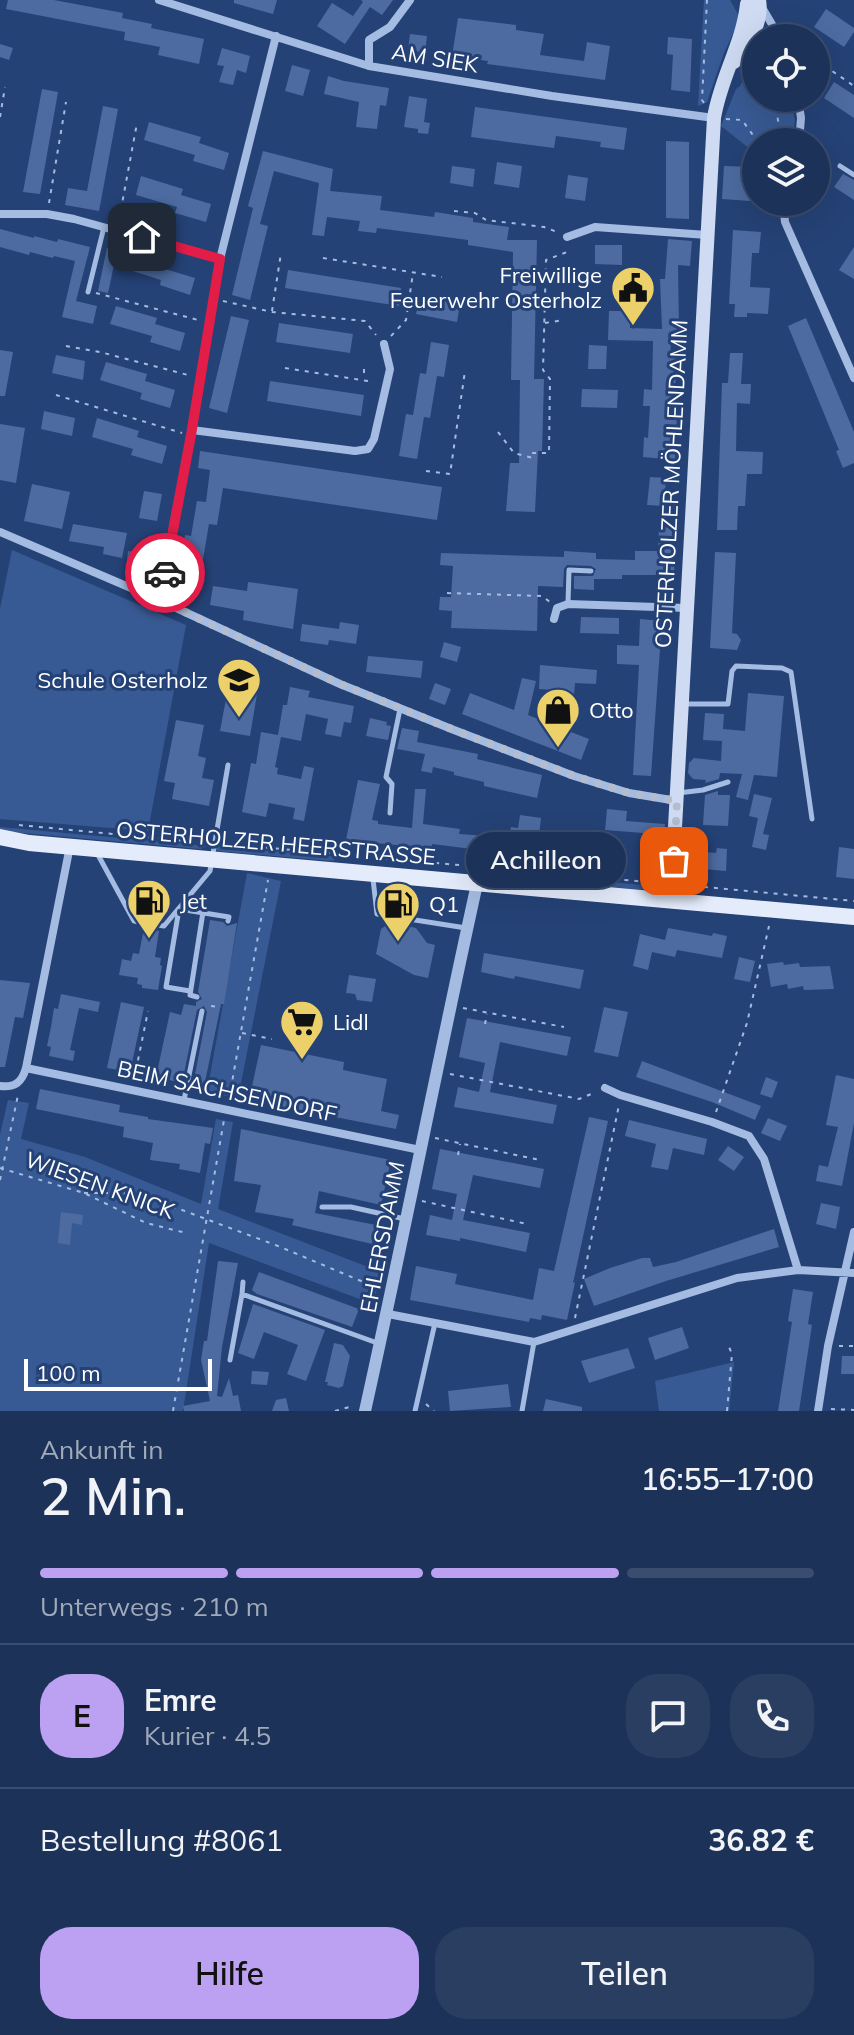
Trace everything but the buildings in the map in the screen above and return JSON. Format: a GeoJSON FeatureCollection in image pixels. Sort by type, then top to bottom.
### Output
{"type":"FeatureCollection","features":[{"type":"Feature","properties":{"kind":"main road","name":"OSTERHOLZER MÖHLENDAMM"},"geometry":{"type":"LineString","coordinates":[[672,892],[714,118],[726,71],[748,43],[760,15],[754,1]]}},
{"type":"Feature","properties":{"kind":"main road","name":"OSTERHOLZER HEERSTRASSE"},"geometry":{"type":"LineString","coordinates":[[0,837],[29,843],[95,848],[213,851],[270,863],[477,884],[672,892],[771,909],[854,917]]}},
{"type":"Feature","properties":{"kind":"main road","name":"OSTERHOLZER HEERSTRASSE"},"geometry":{"type":"LineString","coordinates":[[0,847],[29,843]]}},
{"type":"Feature","properties":{"kind":"street","name":"AM SIEK"},"geometry":{"type":"LineString","coordinates":[[159,0],[369,66],[714,118]]}},
{"type":"Feature","properties":{"kind":"street"},"geometry":{"type":"LineString","coordinates":[[369,66],[369,40],[390,27],[410,0]]}},
{"type":"Feature","properties":{"kind":"street"},"geometry":{"type":"LineString","coordinates":[[754,1],[770,24]]}},
{"type":"Feature","properties":{"kind":"street"},"geometry":{"type":"LineString","coordinates":[[159,600],[192,433],[220,259],[276,36]]}},
{"type":"Feature","properties":{"kind":"street"},"geometry":{"type":"LineString","coordinates":[[0,214],[47,214],[116,229],[220,259]]}},
{"type":"Feature","properties":{"kind":"street"},"geometry":{"type":"LineString","coordinates":[[784,216],[854,378]]}},
{"type":"Feature","properties":{"kind":"street"},"geometry":{"type":"LineString","coordinates":[[567,237],[595,227],[707,235]]}},
{"type":"Feature","properties":{"kind":"street"},"geometry":{"type":"LineString","coordinates":[[192,433],[355,451],[368,449],[374,439],[390,369],[384,344]]}},
{"type":"Feature","properties":{"kind":"street"},"geometry":{"type":"LineString","coordinates":[[0,532],[400,709],[574,776],[629,793],[677,797]]}},
{"type":"Feature","properties":{"kind":"street"},"geometry":{"type":"LineString","coordinates":[[554,619],[557,608],[568,604],[686,608]]}},
{"type":"Feature","properties":{"kind":"street"},"geometry":{"type":"LineString","coordinates":[[0,1086],[14,1086],[20,1082],[26,1068],[70,846]]}},
{"type":"Feature","properties":{"kind":"street","name":"EHLERSDAMM"},"geometry":{"type":"LineString","coordinates":[[362,1410],[388,1314],[477,884]]}},
{"type":"Feature","properties":{"kind":"street","name":"BEIM SACHSENDORF"},"geometry":{"type":"LineString","coordinates":[[26,1068],[420,1150]]}},
{"type":"Feature","properties":{"kind":"street"},"geometry":{"type":"LineString","coordinates":[[605,1088],[749,1136],[764,1159],[790,1235],[798,1270]]}},
{"type":"Feature","properties":{"kind":"street"},"geometry":{"type":"LineString","coordinates":[[818,1409],[828,1346],[849,1273],[854,1232]]}},
{"type":"Feature","properties":{"kind":"street"},"geometry":{"type":"LineString","coordinates":[[388,1314],[534,1342],[737,1278],[798,1270],[849,1273]]}},
{"type":"Feature","properties":{"kind":"lane"},"geometry":{"type":"LineString","coordinates":[[840,166],[854,175]]}},
{"type":"Feature","properties":{"kind":"lane"},"geometry":{"type":"LineString","coordinates":[[88,292],[104,226]]}},
{"type":"Feature","properties":{"kind":"lane"},"geometry":{"type":"LineString","coordinates":[[568,604],[569,570],[591,571]]}},
{"type":"Feature","properties":{"kind":"lane"},"geometry":{"type":"LineString","coordinates":[[680,704],[728,704],[732,671],[736,666],[782,668],[791,672],[812,819]]}},
{"type":"Feature","properties":{"kind":"lane"},"geometry":{"type":"LineString","coordinates":[[390,813],[392,784],[386,777],[400,709]]}},
{"type":"Feature","properties":{"kind":"lane"},"geometry":{"type":"LineString","coordinates":[[95,848],[134,921],[164,926],[210,871],[228,765]]}},
{"type":"Feature","properties":{"kind":"lane"},"geometry":{"type":"LineString","coordinates":[[677,797],[728,782]]}},
{"type":"Feature","properties":{"kind":"lane"},"geometry":{"type":"LineString","coordinates":[[373,874],[377,914],[467,928]]}},
{"type":"Feature","properties":{"kind":"lane"},"geometry":{"type":"LineString","coordinates":[[179,909],[229,917],[228,921]]}},
{"type":"Feature","properties":{"kind":"lane"},"geometry":{"type":"LineString","coordinates":[[179,909],[166,987],[190,991]]}},
{"type":"Feature","properties":{"kind":"lane"},"geometry":{"type":"LineString","coordinates":[[197,997],[190,995],[190,991],[203,912]]}},
{"type":"Feature","properties":{"kind":"lane"},"geometry":{"type":"LineString","coordinates":[[184,1100],[202,1011]]}},
{"type":"Feature","properties":{"kind":"lane"},"geometry":{"type":"LineString","coordinates":[[322,1207],[351,1207],[406,1219]]}},
{"type":"Feature","properties":{"kind":"lane"},"geometry":{"type":"LineString","coordinates":[[230,1360],[243,1282]]}},
{"type":"Feature","properties":{"kind":"lane"},"geometry":{"type":"LineString","coordinates":[[242,1294],[381,1344]]}},
{"type":"Feature","properties":{"kind":"lane"},"geometry":{"type":"LineString","coordinates":[[415,1411],[435,1323]]}},
{"type":"Feature","properties":{"kind":"lane"},"geometry":{"type":"LineString","coordinates":[[522,1411],[534,1342]]}},
{"type":"Feature","properties":{"kind":"path"},"geometry":{"type":"LineString","coordinates":[[707,0],[702,100],[714,118],[742,120],[748,128]]}},
{"type":"Feature","properties":{"kind":"path"},"geometry":{"type":"LineString","coordinates":[[830,70],[854,86]]}},
{"type":"Feature","properties":{"kind":"path"},"geometry":{"type":"LineString","coordinates":[[0,117],[5,87]]}},
{"type":"Feature","properties":{"kind":"path"},"geometry":{"type":"LineString","coordinates":[[47,214],[66,102]]}},
{"type":"Feature","properties":{"kind":"path"},"geometry":{"type":"LineString","coordinates":[[116,229],[137,123]]}},
{"type":"Feature","properties":{"kind":"path"},"geometry":{"type":"LineString","coordinates":[[454,211],[475,213],[486,220],[544,227],[567,237]]}},
{"type":"Feature","properties":{"kind":"path"},"geometry":{"type":"LineString","coordinates":[[498,432],[514,453],[533,458],[533,453],[549,453],[550,379],[543,370],[546,260],[567,252]]}},
{"type":"Feature","properties":{"kind":"path"},"geometry":{"type":"LineString","coordinates":[[272,312],[281,253]]}},
{"type":"Feature","properties":{"kind":"path"},"geometry":{"type":"LineString","coordinates":[[323,258],[442,277]]}},
{"type":"Feature","properties":{"kind":"path"},"geometry":{"type":"LineString","coordinates":[[214,299],[272,312],[365,321],[384,344],[406,320],[413,273]]}},
{"type":"Feature","properties":{"kind":"path"},"geometry":{"type":"LineString","coordinates":[[88,292],[211,322]]}},
{"type":"Feature","properties":{"kind":"path"},"geometry":{"type":"LineString","coordinates":[[544,323],[564,320]]}},
{"type":"Feature","properties":{"kind":"path"},"geometry":{"type":"LineString","coordinates":[[66,346],[201,379]]}},
{"type":"Feature","properties":{"kind":"path"},"geometry":{"type":"LineString","coordinates":[[285,368],[387,384]]}},
{"type":"Feature","properties":{"kind":"path"},"geometry":{"type":"LineString","coordinates":[[364,369],[364,380]]}},
{"type":"Feature","properties":{"kind":"path"},"geometry":{"type":"LineString","coordinates":[[426,471],[450,474],[465,371]]}},
{"type":"Feature","properties":{"kind":"path"},"geometry":{"type":"LineString","coordinates":[[56,395],[192,433]]}},
{"type":"Feature","properties":{"kind":"path"},"geometry":{"type":"LineString","coordinates":[[447,593],[542,596],[557,608]]}},
{"type":"Feature","properties":{"kind":"path"},"geometry":{"type":"LineString","coordinates":[[15,825],[213,851],[672,892],[854,901]]}},
{"type":"Feature","properties":{"kind":"path"},"geometry":{"type":"LineString","coordinates":[[173,1411],[270,863]]}},
{"type":"Feature","properties":{"kind":"path"},"geometry":{"type":"LineString","coordinates":[[712,1122],[747,1023],[771,909]]}},
{"type":"Feature","properties":{"kind":"path"},"geometry":{"type":"LineString","coordinates":[[452,1006],[564,1027]]}},
{"type":"Feature","properties":{"kind":"path"},"geometry":{"type":"LineString","coordinates":[[132,1090],[148,1011]]}},
{"type":"Feature","properties":{"kind":"path"},"geometry":{"type":"LineString","coordinates":[[485,1024],[487,1013]]}},
{"type":"Feature","properties":{"kind":"path"},"geometry":{"type":"LineString","coordinates":[[241,1032],[272,1039]]}},
{"type":"Feature","properties":{"kind":"path"},"geometry":{"type":"LineString","coordinates":[[438,1072],[579,1099],[605,1088]]}},
{"type":"Feature","properties":{"kind":"path"},"geometry":{"type":"LineString","coordinates":[[0,1180],[20,1082]]}},
{"type":"Feature","properties":{"kind":"path"},"geometry":{"type":"LineString","coordinates":[[572,1332],[618,1118],[620,1095]]}},
{"type":"Feature","properties":{"kind":"path"},"geometry":{"type":"LineString","coordinates":[[423,1136],[540,1160]]}},
{"type":"Feature","properties":{"kind":"path"},"geometry":{"type":"LineString","coordinates":[[458,1155],[460,1143]]}},
{"type":"Feature","properties":{"kind":"path","name":"WIESEN KNICK"},"geometry":{"type":"LineString","coordinates":[[1,1168],[84,1193],[146,1223],[186,1233]]}},
{"type":"Feature","properties":{"kind":"path"},"geometry":{"type":"LineString","coordinates":[[84,1193],[136,1195],[206,1218],[392,1293]]}},
{"type":"Feature","properties":{"kind":"path"},"geometry":{"type":"LineString","coordinates":[[410,1198],[527,1224]]}},
{"type":"Feature","properties":{"kind":"path"},"geometry":{"type":"LineString","coordinates":[[828,1346],[854,1346]]}},
{"type":"Feature","properties":{"kind":"path"},"geometry":{"type":"LineString","coordinates":[[727,1411],[732,1354],[729,1347]]}},
{"type":"Feature","properties":{"kind":"path"},"geometry":{"type":"LineString","coordinates":[[335,1411],[352,1406],[362,1410]]}},
{"type":"Feature","properties":{"kind":"path"},"geometry":{"type":"LineString","coordinates":[[818,1409],[854,1410]]}},
{"type":"Feature","properties":{"kind":"shaded area"},"geometry":{"type":"Polygon","coordinates":[[[704,0],[730,0],[740,18],[707,102],[698,106],[704,0]]]}},
{"type":"Feature","properties":{"kind":"shaded area"},"geometry":{"type":"Polygon","coordinates":[[[742,82],[742,112],[793,112],[794,128],[742,128],[742,143],[721,126],[742,82]]]}},
{"type":"Feature","properties":{"kind":"shaded area"},"geometry":{"type":"Polygon","coordinates":[[[12,550],[186,625],[148,831],[0,819],[0,609],[12,550]]]}},
{"type":"Feature","properties":{"kind":"shaded area"},"geometry":{"type":"Polygon","coordinates":[[[0,827],[207,846],[201,849],[0,831],[0,827]]]}},
{"type":"Feature","properties":{"kind":"shaded area"},"geometry":{"type":"Polygon","coordinates":[[[216,846],[339,857],[332,861],[217,851],[216,846]]]}},
{"type":"Feature","properties":{"kind":"shaded area"},"geometry":{"type":"Polygon","coordinates":[[[247,873],[281,881],[238,1098],[207,1092],[247,873]]]}},
{"type":"Feature","properties":{"kind":"shaded area"},"geometry":{"type":"Polygon","coordinates":[[[521,874],[655,886],[654,891],[513,878],[521,874]]]}},
{"type":"Feature","properties":{"kind":"shaded area"},"geometry":{"type":"Polygon","coordinates":[[[8,1100],[29,1103],[21,1139],[85,1157],[201,1204],[216,1119],[233,1122],[218,1209],[381,1272],[373,1304],[209,1243],[183,1411],[0,1411],[0,1135],[8,1100]]]}},
{"type":"Feature","properties":{"kind":"shaded area"},"geometry":{"type":"Polygon","coordinates":[[[734,1362],[729,1411],[659,1411],[655,1381],[734,1362]]]}},
{"type":"Feature","properties":{"kind":"way so far"},"geometry":{"type":"LineString","coordinates":[[165,573],[159,600],[340,684],[574,776],[629,793],[677,801],[674,861]]}},
{"type":"Feature","properties":{"kind":"place","name":"Freiwillige Feuerwehr Osterholz"},"geometry":{"type":"Point","coordinates":[633,327]}},
{"type":"Feature","properties":{"kind":"place","name":"Schule Osterholz"},"geometry":{"type":"Point","coordinates":[239,719]}},
{"type":"Feature","properties":{"kind":"place","name":"Otto"},"geometry":{"type":"Point","coordinates":[558,749]}},
{"type":"Feature","properties":{"kind":"place","name":"Achilleon"},"geometry":{"type":"Point","coordinates":[674,861]}},
{"type":"Feature","properties":{"kind":"place","name":"Jet"},"geometry":{"type":"Point","coordinates":[149,940]}},
{"type":"Feature","properties":{"kind":"place","name":"Q1"},"geometry":{"type":"Point","coordinates":[398,943]}},
{"type":"Feature","properties":{"kind":"place","name":"Lidl"},"geometry":{"type":"Point","coordinates":[302,1061]}},
{"type":"Feature","properties":{"kind":"route"},"geometry":{"type":"LineString","coordinates":[[142,237],[220,259],[165,573]]}}]}
